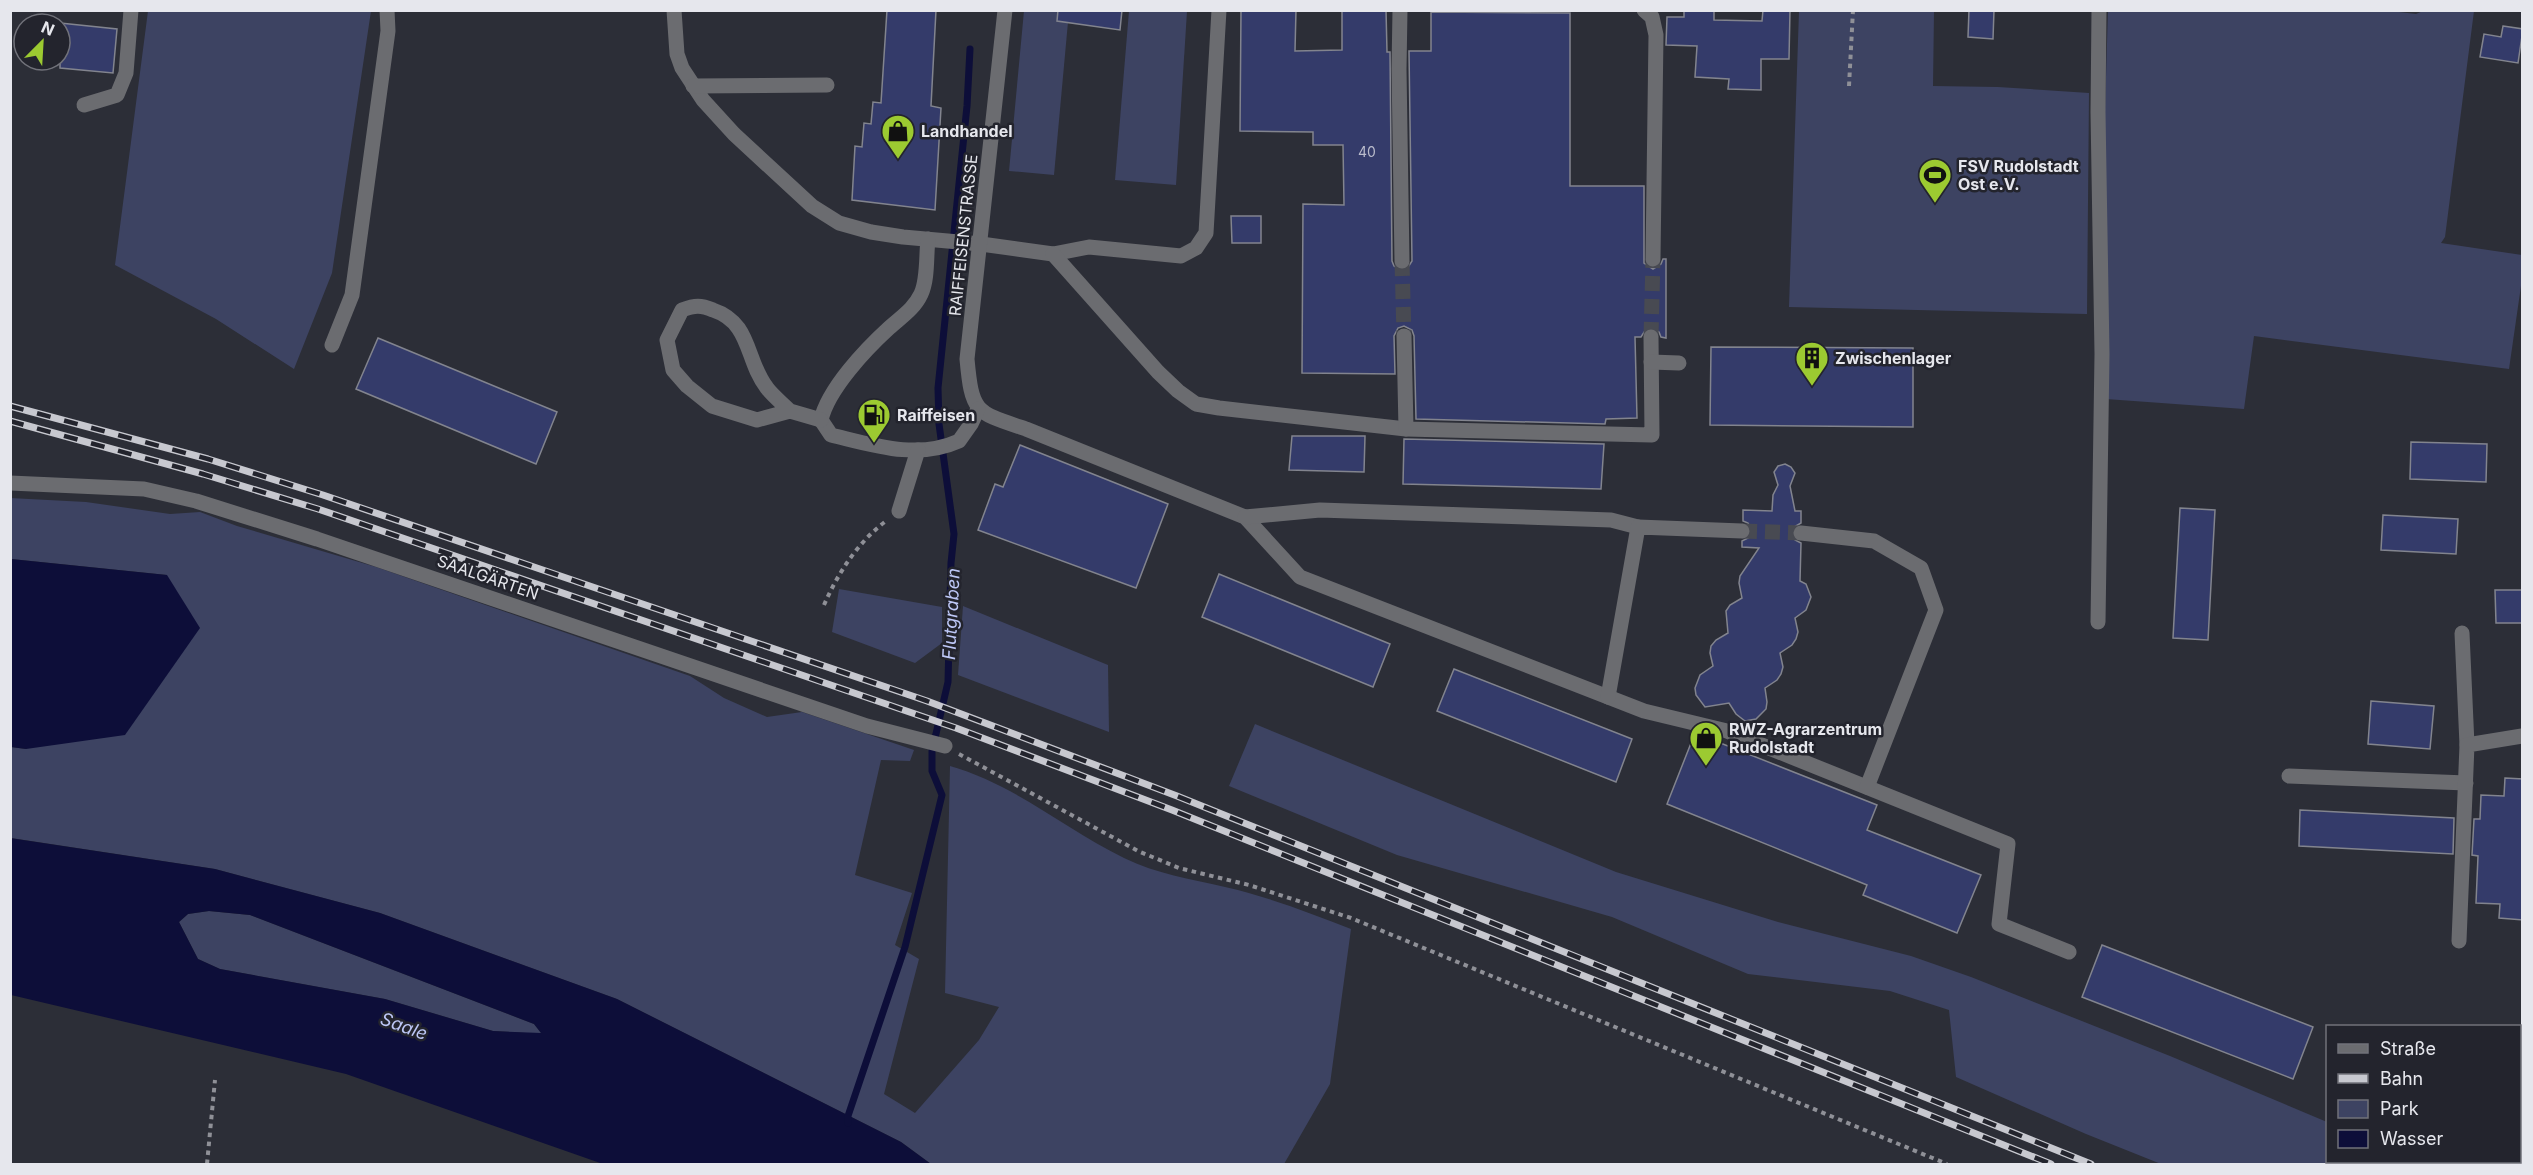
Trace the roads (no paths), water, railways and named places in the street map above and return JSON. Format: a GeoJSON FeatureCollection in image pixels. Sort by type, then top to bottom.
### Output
{"type":"FeatureCollection","features":[{"type":"Feature","properties":{"kind":"street"},"geometry":{"type":"LineString","coordinates":[[84,105],[117,95],[126,74],[131,10]]}},
{"type":"Feature","properties":{"kind":"street"},"geometry":{"type":"LineString","coordinates":[[332,345],[352,295],[388,31],[387,10]]}},
{"type":"Feature","properties":{"kind":"street"},"geometry":{"type":"LineString","coordinates":[[674,10],[677,54],[682,68],[703,100],[734,134],[824,215],[839,223],[871,232],[1053,254],[1089,247],[1181,256],[1196,248],[1206,233],[1219,10]]}},
{"type":"Feature","properties":{"kind":"street","name":"RAIFFEISENSTRASSE"},"geometry":{"type":"LineString","coordinates":[[978,409],[970,390],[967,358],[1005,10]]}},
{"type":"Feature","properties":{"kind":"street"},"geometry":{"type":"LineString","coordinates":[[1400,10],[1402,261]]}},
{"type":"Feature","properties":{"kind":"street"},"geometry":{"type":"LineString","coordinates":[[1644,10],[1652,17],[1656,34],[1653,259]]}},
{"type":"Feature","properties":{"kind":"street"},"geometry":{"type":"LineString","coordinates":[[2098,622],[2102,354],[2098,112],[2099,10]]}},
{"type":"Feature","properties":{"kind":"street"},"geometry":{"type":"LineString","coordinates":[[693,86],[827,85]]}},
{"type":"Feature","properties":{"kind":"street"},"geometry":{"type":"LineString","coordinates":[[821,420],[824,406],[833,391],[876,340],[913,308],[943,240]]}},
{"type":"Feature","properties":{"kind":"street"},"geometry":{"type":"LineString","coordinates":[[1053,254],[1158,372],[1178,391],[1196,404],[1220,408],[1406,429],[1652,435],[1651,337]]}},
{"type":"Feature","properties":{"kind":"street"},"geometry":{"type":"LineString","coordinates":[[790,411],[757,420],[712,406],[687,386],[674,370],[669,357],[667,340],[682,310],[696,305],[716,310],[734,321],[743,334],[766,387],[790,411],[821,420],[831,435],[898,450],[934,448],[959,441],[978,409],[996,419],[1245,517],[1300,577],[1644,711],[1727,731],[2007,844],[1999,924],[2069,952]]}},
{"type":"Feature","properties":{"kind":"street"},"geometry":{"type":"LineString","coordinates":[[1404,336],[1406,429]]}},
{"type":"Feature","properties":{"kind":"street"},"geometry":{"type":"LineString","coordinates":[[1652,362],[1679,363]]}},
{"type":"Feature","properties":{"kind":"street"},"geometry":{"type":"LineString","coordinates":[[899,511],[918,450]]}},
{"type":"Feature","properties":{"kind":"street","name":"SAALGÄRTEN"},"geometry":{"type":"LineString","coordinates":[[10,483],[144,489],[196,501],[340,546],[867,726],[945,746]]}},
{"type":"Feature","properties":{"kind":"street"},"geometry":{"type":"LineString","coordinates":[[1245,517],[1320,510],[1611,520],[1638,527],[1742,531]]}},
{"type":"Feature","properties":{"kind":"street"},"geometry":{"type":"LineString","coordinates":[[1608,697],[1638,527]]}},
{"type":"Feature","properties":{"kind":"street"},"geometry":{"type":"LineString","coordinates":[[1801,533],[1875,541],[1921,568],[1936,610],[1866,787]]}},
{"type":"Feature","properties":{"kind":"street"},"geometry":{"type":"LineString","coordinates":[[2459,941],[2467,745],[2462,633]]}},
{"type":"Feature","properties":{"kind":"street"},"geometry":{"type":"LineString","coordinates":[[2467,745],[2523,736]]}},
{"type":"Feature","properties":{"kind":"street"},"geometry":{"type":"LineString","coordinates":[[2289,776],[2466,783]]}},
{"type":"Feature","properties":{"kind":"water"},"geometry":{"type":"Polygon","coordinates":[[[11,559],[167,575],[200,628],[125,735],[26,749],[11,747],[11,559]]]}},
{"type":"Feature","properties":{"kind":"water","name":"Saale"},"geometry":{"type":"Polygon","coordinates":[[[10,838],[215,869],[380,913],[617,999],[901,1142],[931,1164],[603,1164],[346,1074],[11,995],[10,838]],[[209,911],[188,914],[179,922],[198,959],[220,969],[385,999],[493,1031],[541,1033],[534,1024],[250,915],[209,911]]]}},
{"type":"Feature","properties":{"kind":"waterway","name":"Flutgraben"},"geometry":{"type":"LineString","coordinates":[[848,1123],[848,1116],[905,947],[942,795],[932,771],[932,751],[948,682],[951,563],[954,534],[939,424],[938,388],[967,106],[970,49]]}},
{"type":"Feature","properties":{"kind":"tunnel"},"geometry":{"type":"LineString","coordinates":[[1651,337],[1653,259]]}},
{"type":"Feature","properties":{"kind":"tunnel"},"geometry":{"type":"LineString","coordinates":[[1402,261],[1404,336]]}},
{"type":"Feature","properties":{"kind":"tunnel"},"geometry":{"type":"LineString","coordinates":[[1742,531],[1801,533]]}},
{"type":"Feature","properties":{"kind":"railway"},"geometry":{"type":"LineString","coordinates":[[10,406],[208,459],[323,495],[927,701],[1177,796],[2091,1164]]}},
{"type":"Feature","properties":{"kind":"railway"},"geometry":{"type":"LineString","coordinates":[[10,421],[203,474],[318,509],[956,728],[1172,810],[2051,1164]]}},
{"type":"Feature","properties":{"kind":"place","name":"Landhandel"},"geometry":{"type":"Point","coordinates":[898,160]}},
{"type":"Feature","properties":{"kind":"place","name":"FSV Rudolstadt Ost e.V."},"geometry":{"type":"Point","coordinates":[1935,204]}},
{"type":"Feature","properties":{"kind":"place","name":"Zwischenlager"},"geometry":{"type":"Point","coordinates":[1812,387]}},
{"type":"Feature","properties":{"kind":"place","name":"Raiffeisen"},"geometry":{"type":"Point","coordinates":[874,444]}},
{"type":"Feature","properties":{"kind":"place","name":"RWZ-Agrarzentrum Rudolstadt"},"geometry":{"type":"Point","coordinates":[1706,767]}}]}
